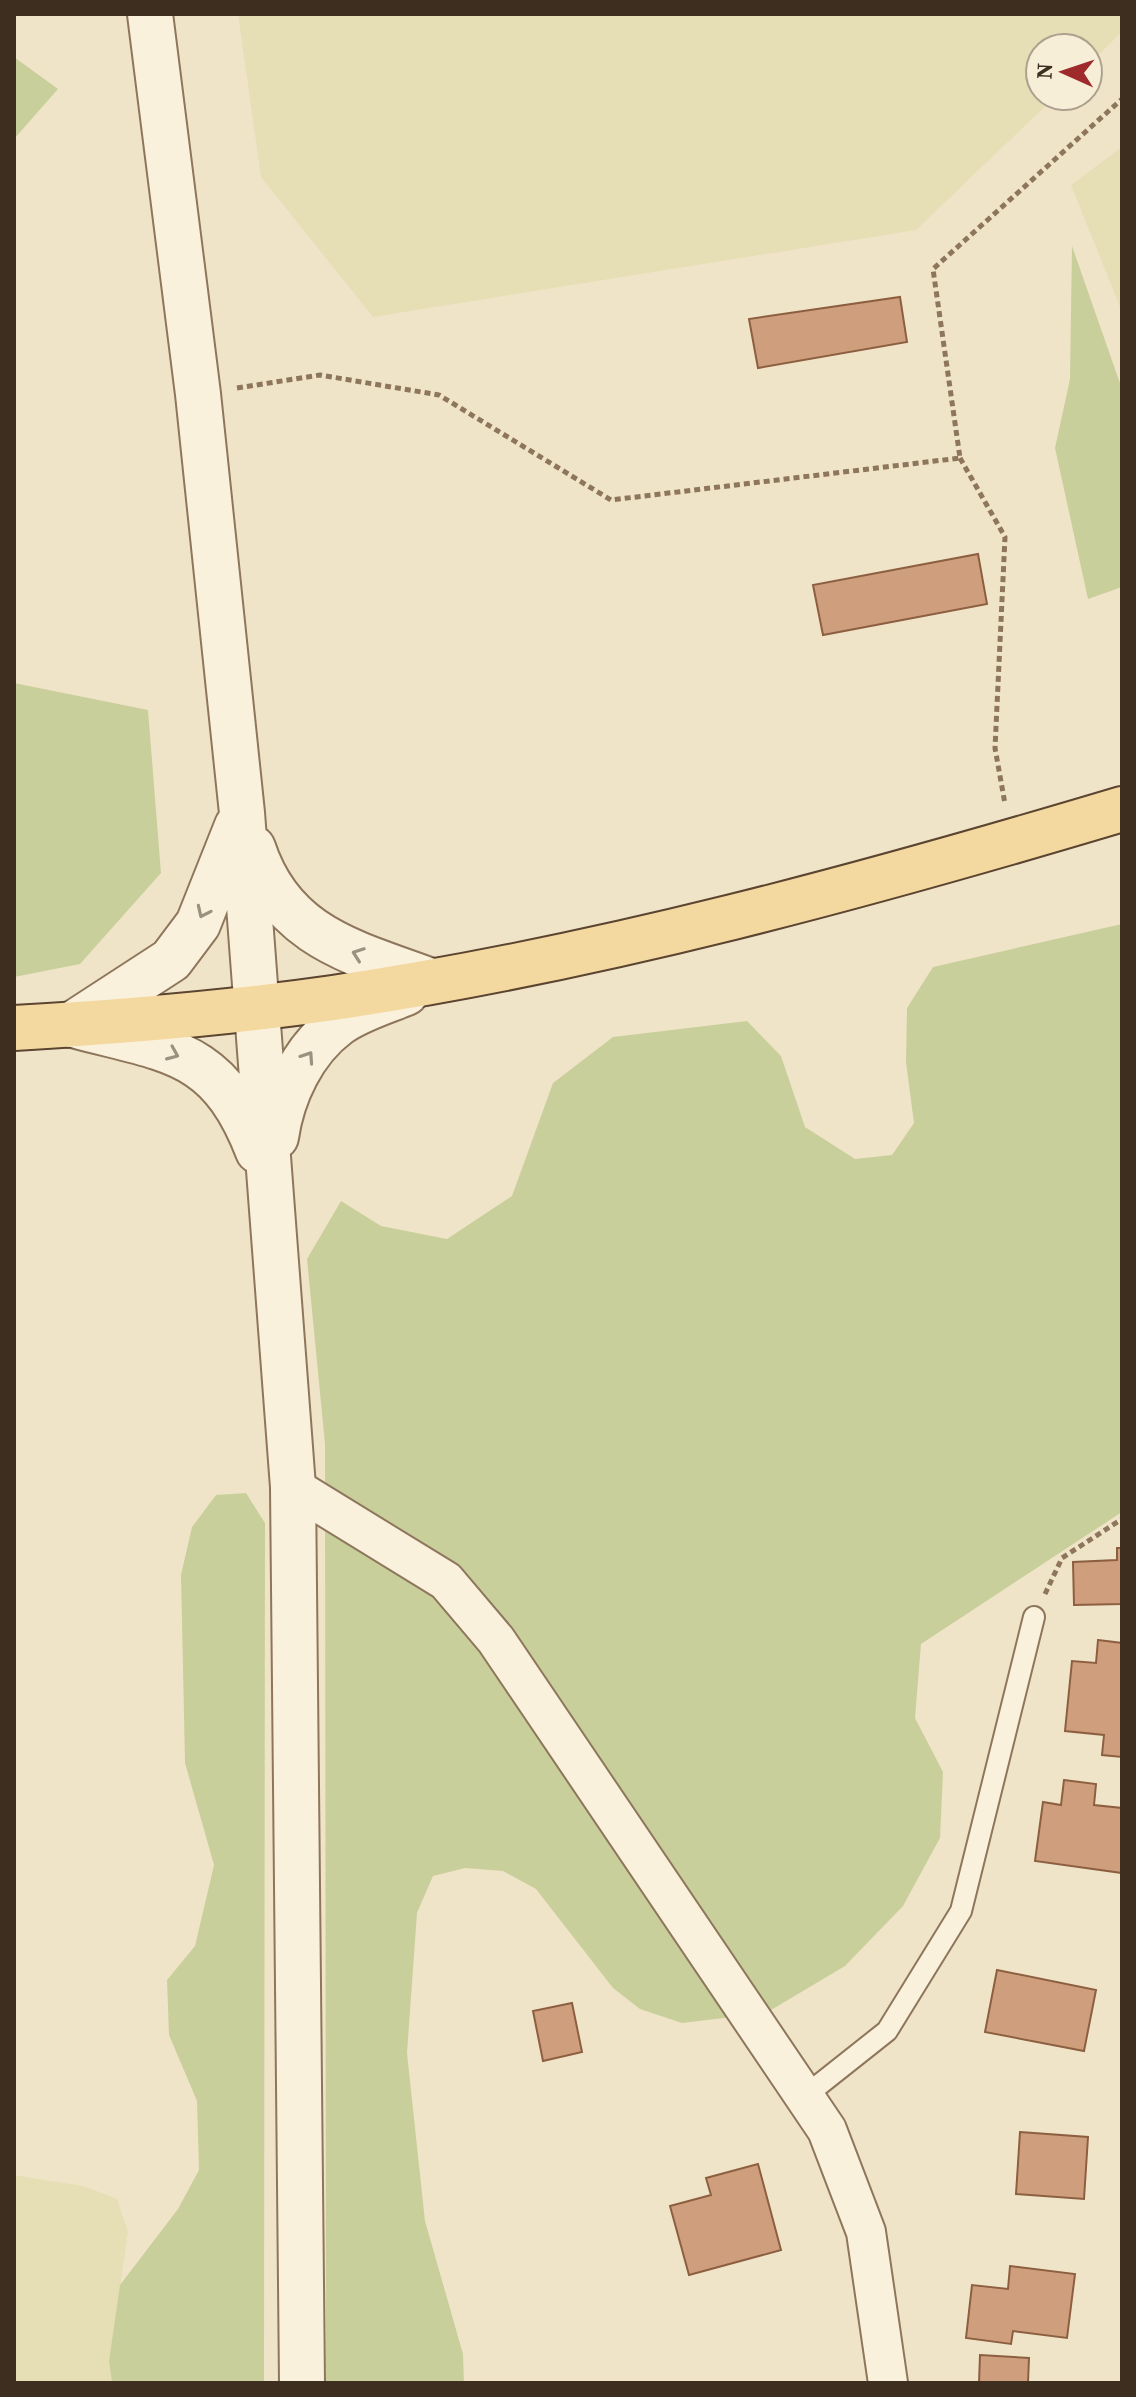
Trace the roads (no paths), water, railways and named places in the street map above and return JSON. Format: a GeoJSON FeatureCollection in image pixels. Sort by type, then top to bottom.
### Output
{"type":"FeatureCollection","features":[{"type":"Feature","properties":{"kind":"main road"},"geometry":{"type":"LineString","coordinates":[[14,1028],[257,1007],[431,981],[690,927],[1122,809]]}},
{"type":"Feature","properties":{"kind":"street"},"geometry":{"type":"LineString","coordinates":[[150,14],[198,394],[242,813],[293,1487],[302,2383]]}},
{"type":"Feature","properties":{"kind":"street"},"geometry":{"type":"LineString","coordinates":[[242,813],[261,872],[282,904],[308,930],[343,948],[431,981]]}},
{"type":"Feature","properties":{"kind":"street"},"geometry":{"type":"LineString","coordinates":[[71,1025],[143,982],[171,960],[198,924],[242,813]]}},
{"type":"Feature","properties":{"kind":"street"},"geometry":{"type":"LineString","coordinates":[[270,1183],[279,1116],[292,1082],[312,1050],[339,1024],[431,981]]}},
{"type":"Feature","properties":{"kind":"street"},"geometry":{"type":"LineString","coordinates":[[71,1025],[171,1051],[201,1067],[229,1091],[246,1119],[270,1183]]}},
{"type":"Feature","properties":{"kind":"street"},"geometry":{"type":"LineString","coordinates":[[293,1487],[446,1581],[486,1628],[805,2096],[827,2130],[866,2232],[888,2383]]}},
{"type":"Feature","properties":{"kind":"lane"},"geometry":{"type":"LineString","coordinates":[[805,2096],[887,2031],[961,1911],[1034,1617]]}}]}
